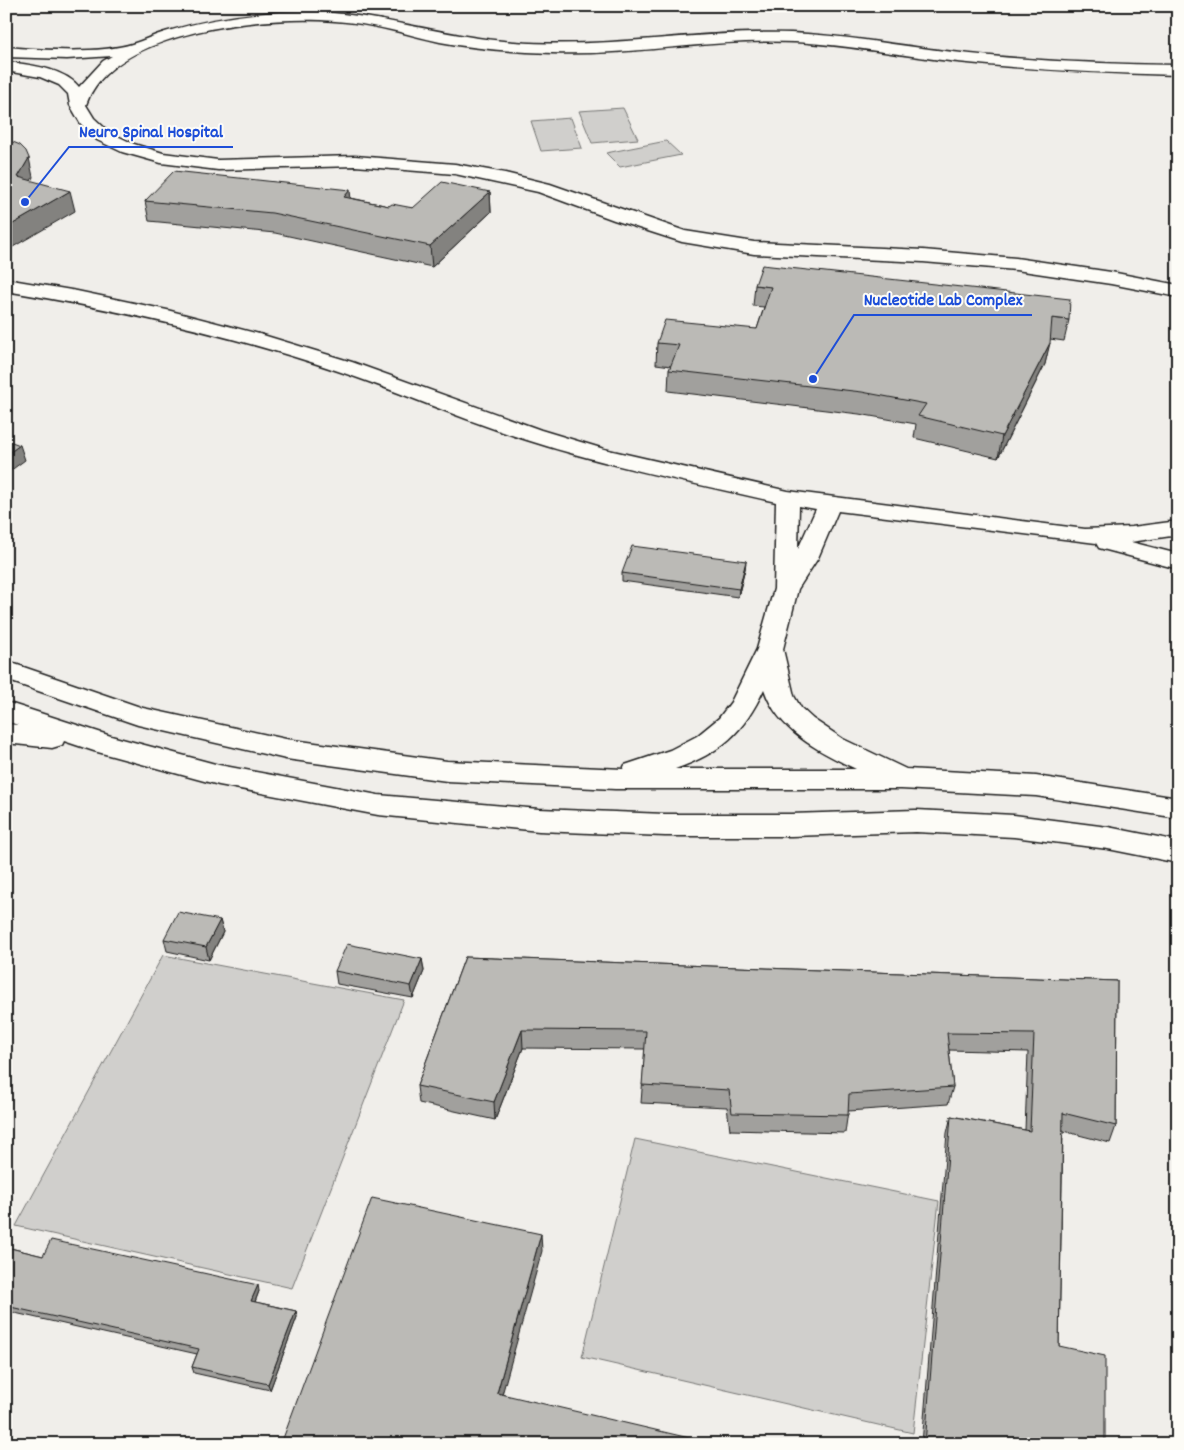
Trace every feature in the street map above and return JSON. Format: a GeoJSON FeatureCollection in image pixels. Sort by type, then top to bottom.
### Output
{"type":"FeatureCollection","features":[{"type":"Feature","properties":{"kind":"street"},"geometry":{"type":"LineString","coordinates":[[78,105],[88,85],[107,66],[135,48],[176,32],[226,21],[279,16],[332,16],[380,22],[441,37],[474,42],[550,49],[621,49],[773,37],[814,38],[996,61],[1178,70]]}},
{"type":"Feature","properties":{"kind":"street"},"geometry":{"type":"LineString","coordinates":[[6,52],[64,56],[100,54],[135,48]]}},
{"type":"Feature","properties":{"kind":"street"},"geometry":{"type":"LineString","coordinates":[[6,66],[40,72],[62,80],[75,92],[78,105],[86,121],[103,136],[128,148],[161,158],[218,165],[356,161],[456,169],[505,178],[544,188],[682,236],[754,248],[923,256],[1016,264],[1111,278],[1178,291]]}},
{"type":"Feature","properties":{"kind":"street"},"geometry":{"type":"LineString","coordinates":[[6,285],[158,314],[256,339],[395,383],[500,423],[584,451],[788,498],[1085,536],[1120,536],[1153,533],[1178,528]]}},
{"type":"Feature","properties":{"kind":"street"},"geometry":{"type":"LineString","coordinates":[[615,779],[680,757],[707,743],[729,726],[743,705],[770,649],[786,589],[785,556],[788,498]]}},
{"type":"Feature","properties":{"kind":"street"},"geometry":{"type":"LineString","coordinates":[[786,589],[806,558],[830,504]]}},
{"type":"Feature","properties":{"kind":"street"},"geometry":{"type":"LineString","coordinates":[[1178,534],[1175,537],[1178,554]]}},
{"type":"Feature","properties":{"kind":"street"},"geometry":{"type":"LineString","coordinates":[[1085,536],[1178,562]]}},
{"type":"Feature","properties":{"kind":"street"},"geometry":{"type":"LineString","coordinates":[[770,649],[776,682],[784,703],[801,723],[825,741],[901,779]]}},
{"type":"Feature","properties":{"kind":"street"},"geometry":{"type":"LineString","coordinates":[[6,670],[138,716],[286,749],[447,771],[615,779],[901,779],[1036,786],[1178,808]]}},
{"type":"Feature","properties":{"kind":"street"},"geometry":{"type":"LineString","coordinates":[[6,711],[104,744],[219,775],[378,805],[539,820],[665,825],[791,825],[916,821],[1014,826],[1108,838],[1178,852]]}},
{"type":"Feature","properties":{"kind":"street"},"geometry":{"type":"LineString","coordinates":[[6,733],[104,744]]}},
{"type":"Feature","properties":{"kind":"shaded area"},"geometry":{"type":"Polygon","coordinates":[[[623,108],[638,139],[592,143],[579,111],[623,108]]]}},
{"type":"Feature","properties":{"kind":"shaded area"},"geometry":{"type":"Polygon","coordinates":[[[571,118],[582,148],[541,151],[531,121],[571,118]]]}},
{"type":"Feature","properties":{"kind":"shaded area"},"geometry":{"type":"Polygon","coordinates":[[[666,141],[681,155],[620,167],[606,153],[666,141]]]}},
{"type":"Feature","properties":{"kind":"shaded area"},"geometry":{"type":"Polygon","coordinates":[[[163,955],[404,1000],[292,1288],[16,1226],[163,955]]]}},
{"type":"Feature","properties":{"kind":"shaded area"},"geometry":{"type":"Polygon","coordinates":[[[635,1139],[939,1201],[913,1433],[582,1357],[635,1139]]]}},
{"type":"Feature","properties":{"kind":"building"},"geometry":{"type":"Polygon","coordinates":[[[6,139],[20,145],[26,151],[29,158],[18,177],[70,191],[6,228],[6,139]]]}},
{"type":"Feature","properties":{"kind":"building"},"geometry":{"type":"Polygon","coordinates":[[[174,171],[350,190],[344,197],[389,206],[392,204],[413,208],[442,182],[490,192],[430,246],[272,213],[145,201],[174,171]]]}},
{"type":"Feature","properties":{"kind":"building"},"geometry":{"type":"Polygon","coordinates":[[[762,265],[1070,299],[1069,320],[1052,318],[1050,343],[1002,436],[918,416],[926,404],[862,392],[669,370],[679,345],[657,343],[665,320],[757,329],[771,287],[755,285],[762,265]]]}},
{"type":"Feature","properties":{"kind":"building"},"geometry":{"type":"Polygon","coordinates":[[[6,440],[20,445],[6,455],[6,440]]]}},
{"type":"Feature","properties":{"kind":"building"},"geometry":{"type":"Polygon","coordinates":[[[632,546],[746,561],[739,589],[622,573],[632,546]]]}},
{"type":"Feature","properties":{"kind":"building"},"geometry":{"type":"Polygon","coordinates":[[[178,912],[220,920],[206,947],[164,939],[178,912]]]}},
{"type":"Feature","properties":{"kind":"building"},"geometry":{"type":"Polygon","coordinates":[[[347,944],[422,959],[411,986],[335,971],[347,944]]]}},
{"type":"Feature","properties":{"kind":"building"},"geometry":{"type":"Polygon","coordinates":[[[465,957],[1117,981],[1116,1126],[1063,1113],[1059,1346],[1105,1356],[1105,1444],[925,1444],[951,1116],[1030,1131],[1034,1034],[947,1033],[953,1087],[849,1094],[848,1115],[732,1113],[729,1090],[642,1085],[646,1031],[522,1030],[494,1102],[417,1086],[465,957]]]}},
{"type":"Feature","properties":{"kind":"building"},"geometry":{"type":"Polygon","coordinates":[[[372,1198],[541,1234],[497,1393],[715,1444],[281,1444],[372,1198]]]}},
{"type":"Feature","properties":{"kind":"building"},"geometry":{"type":"Polygon","coordinates":[[[51,1240],[258,1285],[251,1301],[296,1311],[268,1384],[192,1367],[199,1349],[6,1306],[6,1247],[43,1256],[51,1240]]]}},
{"type":"Feature","properties":{"kind":"place","name":"Neuro Spinal Hospital"},"geometry":{"type":"Point","coordinates":[25,202]}},
{"type":"Feature","properties":{"kind":"place","name":"Nucleotide Lab Complex"},"geometry":{"type":"Point","coordinates":[813,379]}}]}
